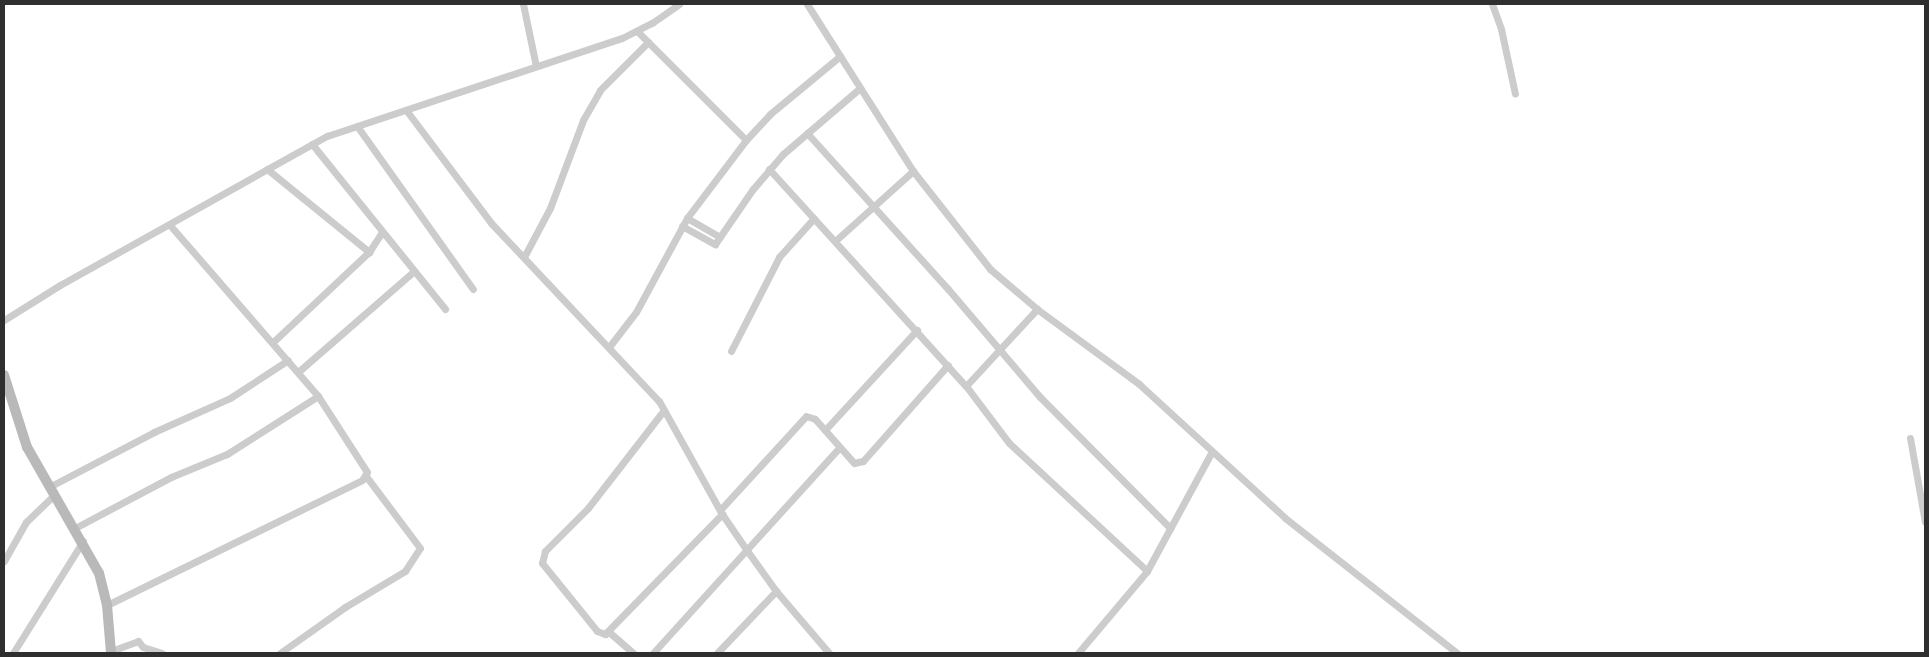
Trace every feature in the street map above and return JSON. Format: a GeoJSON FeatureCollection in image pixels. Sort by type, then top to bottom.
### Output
{"type":"FeatureCollection","features":[{"type":"Feature","properties":{"kind":"street"},"geometry":{"type":"LineString","coordinates":[[523,4],[536,66]]}},
{"type":"Feature","properties":{"kind":"street"},"geometry":{"type":"LineString","coordinates":[[4,320],[312,144],[357,126],[637,31],[679,4]]}},
{"type":"Feature","properties":{"kind":"street"},"geometry":{"type":"LineString","coordinates":[[807,4],[913,171],[990,270],[1037,309],[1139,384],[1211,453],[1284,518],[1457,653]]}},
{"type":"Feature","properties":{"kind":"street"},"geometry":{"type":"LineString","coordinates":[[1492,4],[1502,29],[1515,94]]}},
{"type":"Feature","properties":{"kind":"street"},"geometry":{"type":"LineString","coordinates":[[637,31],[746,140]]}},
{"type":"Feature","properties":{"kind":"street"},"geometry":{"type":"LineString","coordinates":[[524,256],[550,208],[583,120],[600,90],[648,42]]}},
{"type":"Feature","properties":{"kind":"street"},"geometry":{"type":"LineString","coordinates":[[609,347],[636,312],[686,218],[746,140],[770,114],[840,56]]}},
{"type":"Feature","properties":{"kind":"street"},"geometry":{"type":"LineString","coordinates":[[682,226],[713,244],[769,169],[860,88]]}},
{"type":"Feature","properties":{"kind":"street"},"geometry":{"type":"LineString","coordinates":[[406,110],[491,222],[609,347],[664,410],[721,512],[748,552],[776,591],[830,653]]}},
{"type":"Feature","properties":{"kind":"street"},"geometry":{"type":"LineString","coordinates":[[357,126],[473,289]]}},
{"type":"Feature","properties":{"kind":"street"},"geometry":{"type":"LineString","coordinates":[[807,134],[875,207],[998,351],[1170,528]]}},
{"type":"Feature","properties":{"kind":"street"},"geometry":{"type":"LineString","coordinates":[[312,144],[445,309]]}},
{"type":"Feature","properties":{"kind":"street"},"geometry":{"type":"LineString","coordinates":[[769,169],[948,365],[1009,443],[1147,571]]}},
{"type":"Feature","properties":{"kind":"street"},"geometry":{"type":"LineString","coordinates":[[267,170],[369,252]]}},
{"type":"Feature","properties":{"kind":"street"},"geometry":{"type":"LineString","coordinates":[[835,241],[913,171]]}},
{"type":"Feature","properties":{"kind":"street"},"geometry":{"type":"LineString","coordinates":[[686,218],[720,237]]}},
{"type":"Feature","properties":{"kind":"street"},"geometry":{"type":"LineString","coordinates":[[731,351],[779,257],[814,218]]}},
{"type":"Feature","properties":{"kind":"street"},"geometry":{"type":"LineString","coordinates":[[170,225],[318,396],[365,468],[366,476],[420,548],[405,571],[345,606],[280,653]]}},
{"type":"Feature","properties":{"kind":"street"},"geometry":{"type":"LineString","coordinates":[[273,342],[369,252],[382,232]]}},
{"type":"Feature","properties":{"kind":"street"},"geometry":{"type":"LineString","coordinates":[[298,372],[414,271]]}},
{"type":"Feature","properties":{"kind":"street"},"geometry":{"type":"LineString","coordinates":[[966,386],[1037,309]]}},
{"type":"Feature","properties":{"kind":"street"},"geometry":{"type":"LineString","coordinates":[[826,430],[916,330]]}},
{"type":"Feature","properties":{"kind":"street"},"geometry":{"type":"LineString","coordinates":[[4,561],[26,522],[51,491],[154,432],[230,398],[288,360]]}},
{"type":"Feature","properties":{"kind":"street"},"geometry":{"type":"LineString","coordinates":[[664,410],[603,490],[541,560],[601,634],[609,632],[721,512],[802,418],[811,416],[826,430],[854,463],[863,461],[948,365]]}},
{"type":"Feature","properties":{"kind":"street"},"geometry":{"type":"LineString","coordinates":[[4,375],[27,447],[51,491],[84,541],[99,573],[107,605],[111,652],[138,641],[143,647],[162,653]]}},
{"type":"Feature","properties":{"kind":"street"},"geometry":{"type":"LineString","coordinates":[[75,528],[171,476],[227,454],[318,396]]}},
{"type":"Feature","properties":{"kind":"street"},"geometry":{"type":"LineString","coordinates":[[1910,438],[1925,522]]}},
{"type":"Feature","properties":{"kind":"street"},"geometry":{"type":"LineString","coordinates":[[653,653],[748,552],[840,447]]}},
{"type":"Feature","properties":{"kind":"street"},"geometry":{"type":"LineString","coordinates":[[1078,653],[1147,571],[1211,453]]}},
{"type":"Feature","properties":{"kind":"street"},"geometry":{"type":"LineString","coordinates":[[107,605],[366,476]]}},
{"type":"Feature","properties":{"kind":"street"},"geometry":{"type":"LineString","coordinates":[[13,653],[84,541]]}},
{"type":"Feature","properties":{"kind":"street"},"geometry":{"type":"LineString","coordinates":[[718,653],[776,591]]}},
{"type":"Feature","properties":{"kind":"street"},"geometry":{"type":"LineString","coordinates":[[609,632],[633,653]]}}]}
